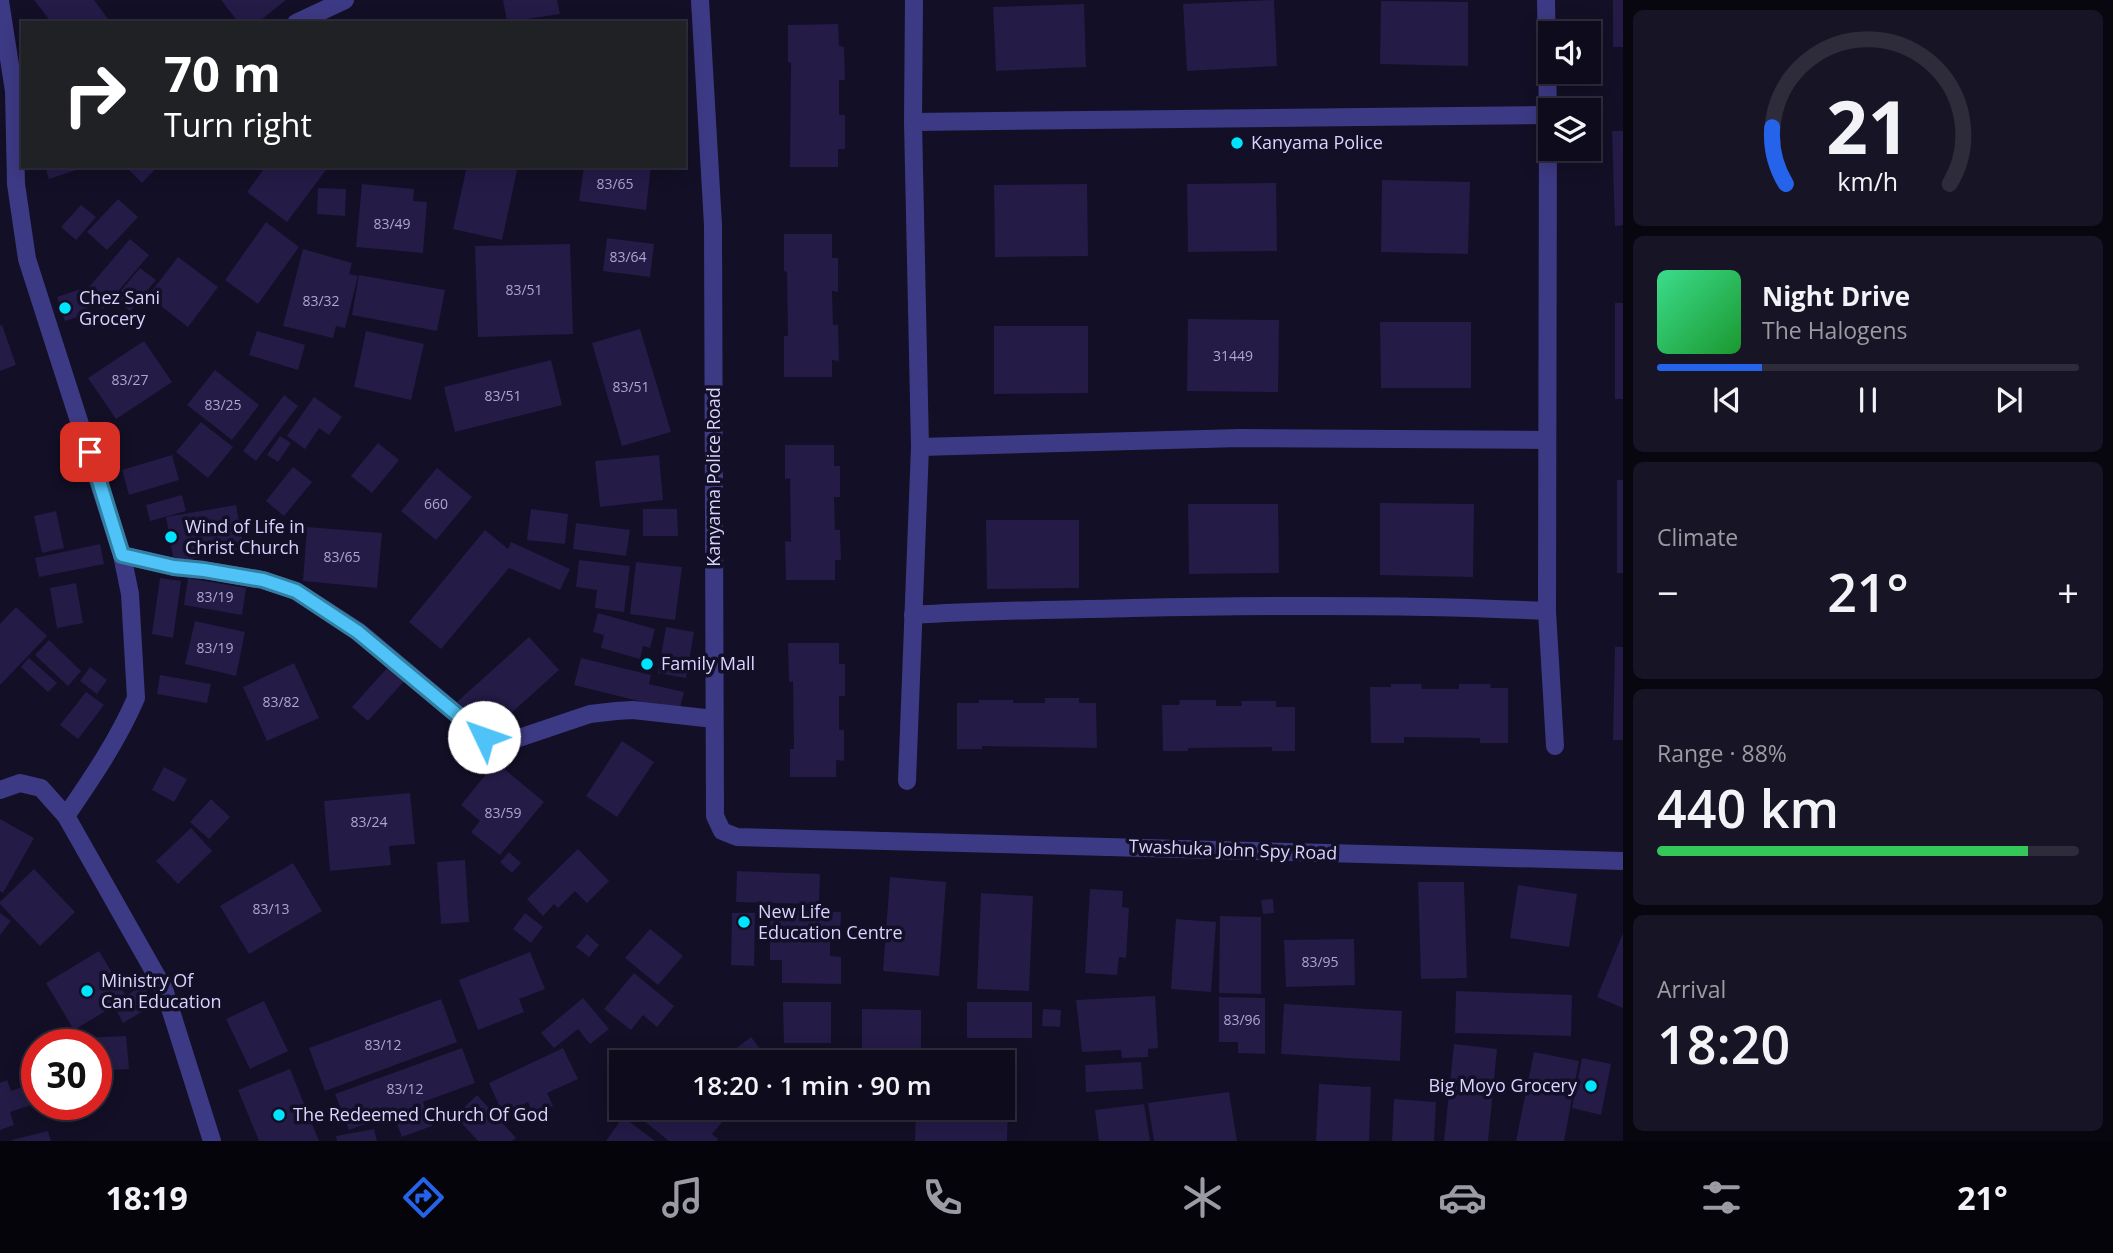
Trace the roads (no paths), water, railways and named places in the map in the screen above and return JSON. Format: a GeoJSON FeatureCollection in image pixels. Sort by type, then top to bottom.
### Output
{"type":"FeatureCollection","features":[{"type":"Feature","properties":{"kind":"street"},"geometry":{"type":"LineString","coordinates":[[300,21],[345,0]]}},
{"type":"Feature","properties":{"kind":"street","name":"Kanyama Police Road"},"geometry":{"type":"LineString","coordinates":[[699,0],[713,225],[715,816],[722,831],[737,837],[842,839]]}},
{"type":"Feature","properties":{"kind":"street"},"geometry":{"type":"LineString","coordinates":[[907,781],[920,447],[913,122],[914,0]]}},
{"type":"Feature","properties":{"kind":"street"},"geometry":{"type":"LineString","coordinates":[[1546,0],[1548,98]]}},
{"type":"Feature","properties":{"kind":"street"},"geometry":{"type":"LineString","coordinates":[[0,1],[18,89],[16,184],[27,259],[122,555],[130,594],[136,698],[95,773],[66,816]]}},
{"type":"Feature","properties":{"kind":"street"},"geometry":{"type":"LineString","coordinates":[[913,122],[1538,115]]}},
{"type":"Feature","properties":{"kind":"street"},"geometry":{"type":"LineString","coordinates":[[1548,161],[1546,611],[1555,746]]}},
{"type":"Feature","properties":{"kind":"street"},"geometry":{"type":"LineString","coordinates":[[920,447],[1240,438],[1547,440]]}},
{"type":"Feature","properties":{"kind":"street"},"geometry":{"type":"LineString","coordinates":[[122,555],[174,567],[263,580],[296,591],[358,632],[484,737],[508,742],[590,714],[633,709],[714,719]]}},
{"type":"Feature","properties":{"kind":"street"},"geometry":{"type":"LineString","coordinates":[[913,615],[964,611],[1213,606],[1442,606],[1546,611]]}},
{"type":"Feature","properties":{"kind":"street"},"geometry":{"type":"LineString","coordinates":[[0,790],[20,783],[41,788],[66,816],[164,989],[212,1141]]}},
{"type":"Feature","properties":{"kind":"street","name":"Twashuka John Spy Road"},"geometry":{"type":"LineString","coordinates":[[842,839],[1623,861]]}},
{"type":"Feature","properties":{"kind":"place","name":"Kanyama Police"},"geometry":{"type":"Point","coordinates":[1237,143]}},
{"type":"Feature","properties":{"kind":"place","name":"Chez Sani Grocery"},"geometry":{"type":"Point","coordinates":[65,308]}},
{"type":"Feature","properties":{"kind":"place","name":"Wind of Life in Christ Church"},"geometry":{"type":"Point","coordinates":[171,537]}},
{"type":"Feature","properties":{"kind":"place","name":"Family Mall"},"geometry":{"type":"Point","coordinates":[647,664]}},
{"type":"Feature","properties":{"kind":"place","name":"New Life Education Centre"},"geometry":{"type":"Point","coordinates":[744,922]}},
{"type":"Feature","properties":{"kind":"place","name":"Ministry Of Can Education"},"geometry":{"type":"Point","coordinates":[87,991]}},
{"type":"Feature","properties":{"kind":"place","name":"Big Moyo Grocery"},"geometry":{"type":"Point","coordinates":[1591,1086]}},
{"type":"Feature","properties":{"kind":"place","name":"The Redeemed Church Of God"},"geometry":{"type":"Point","coordinates":[279,1115]}}]}
